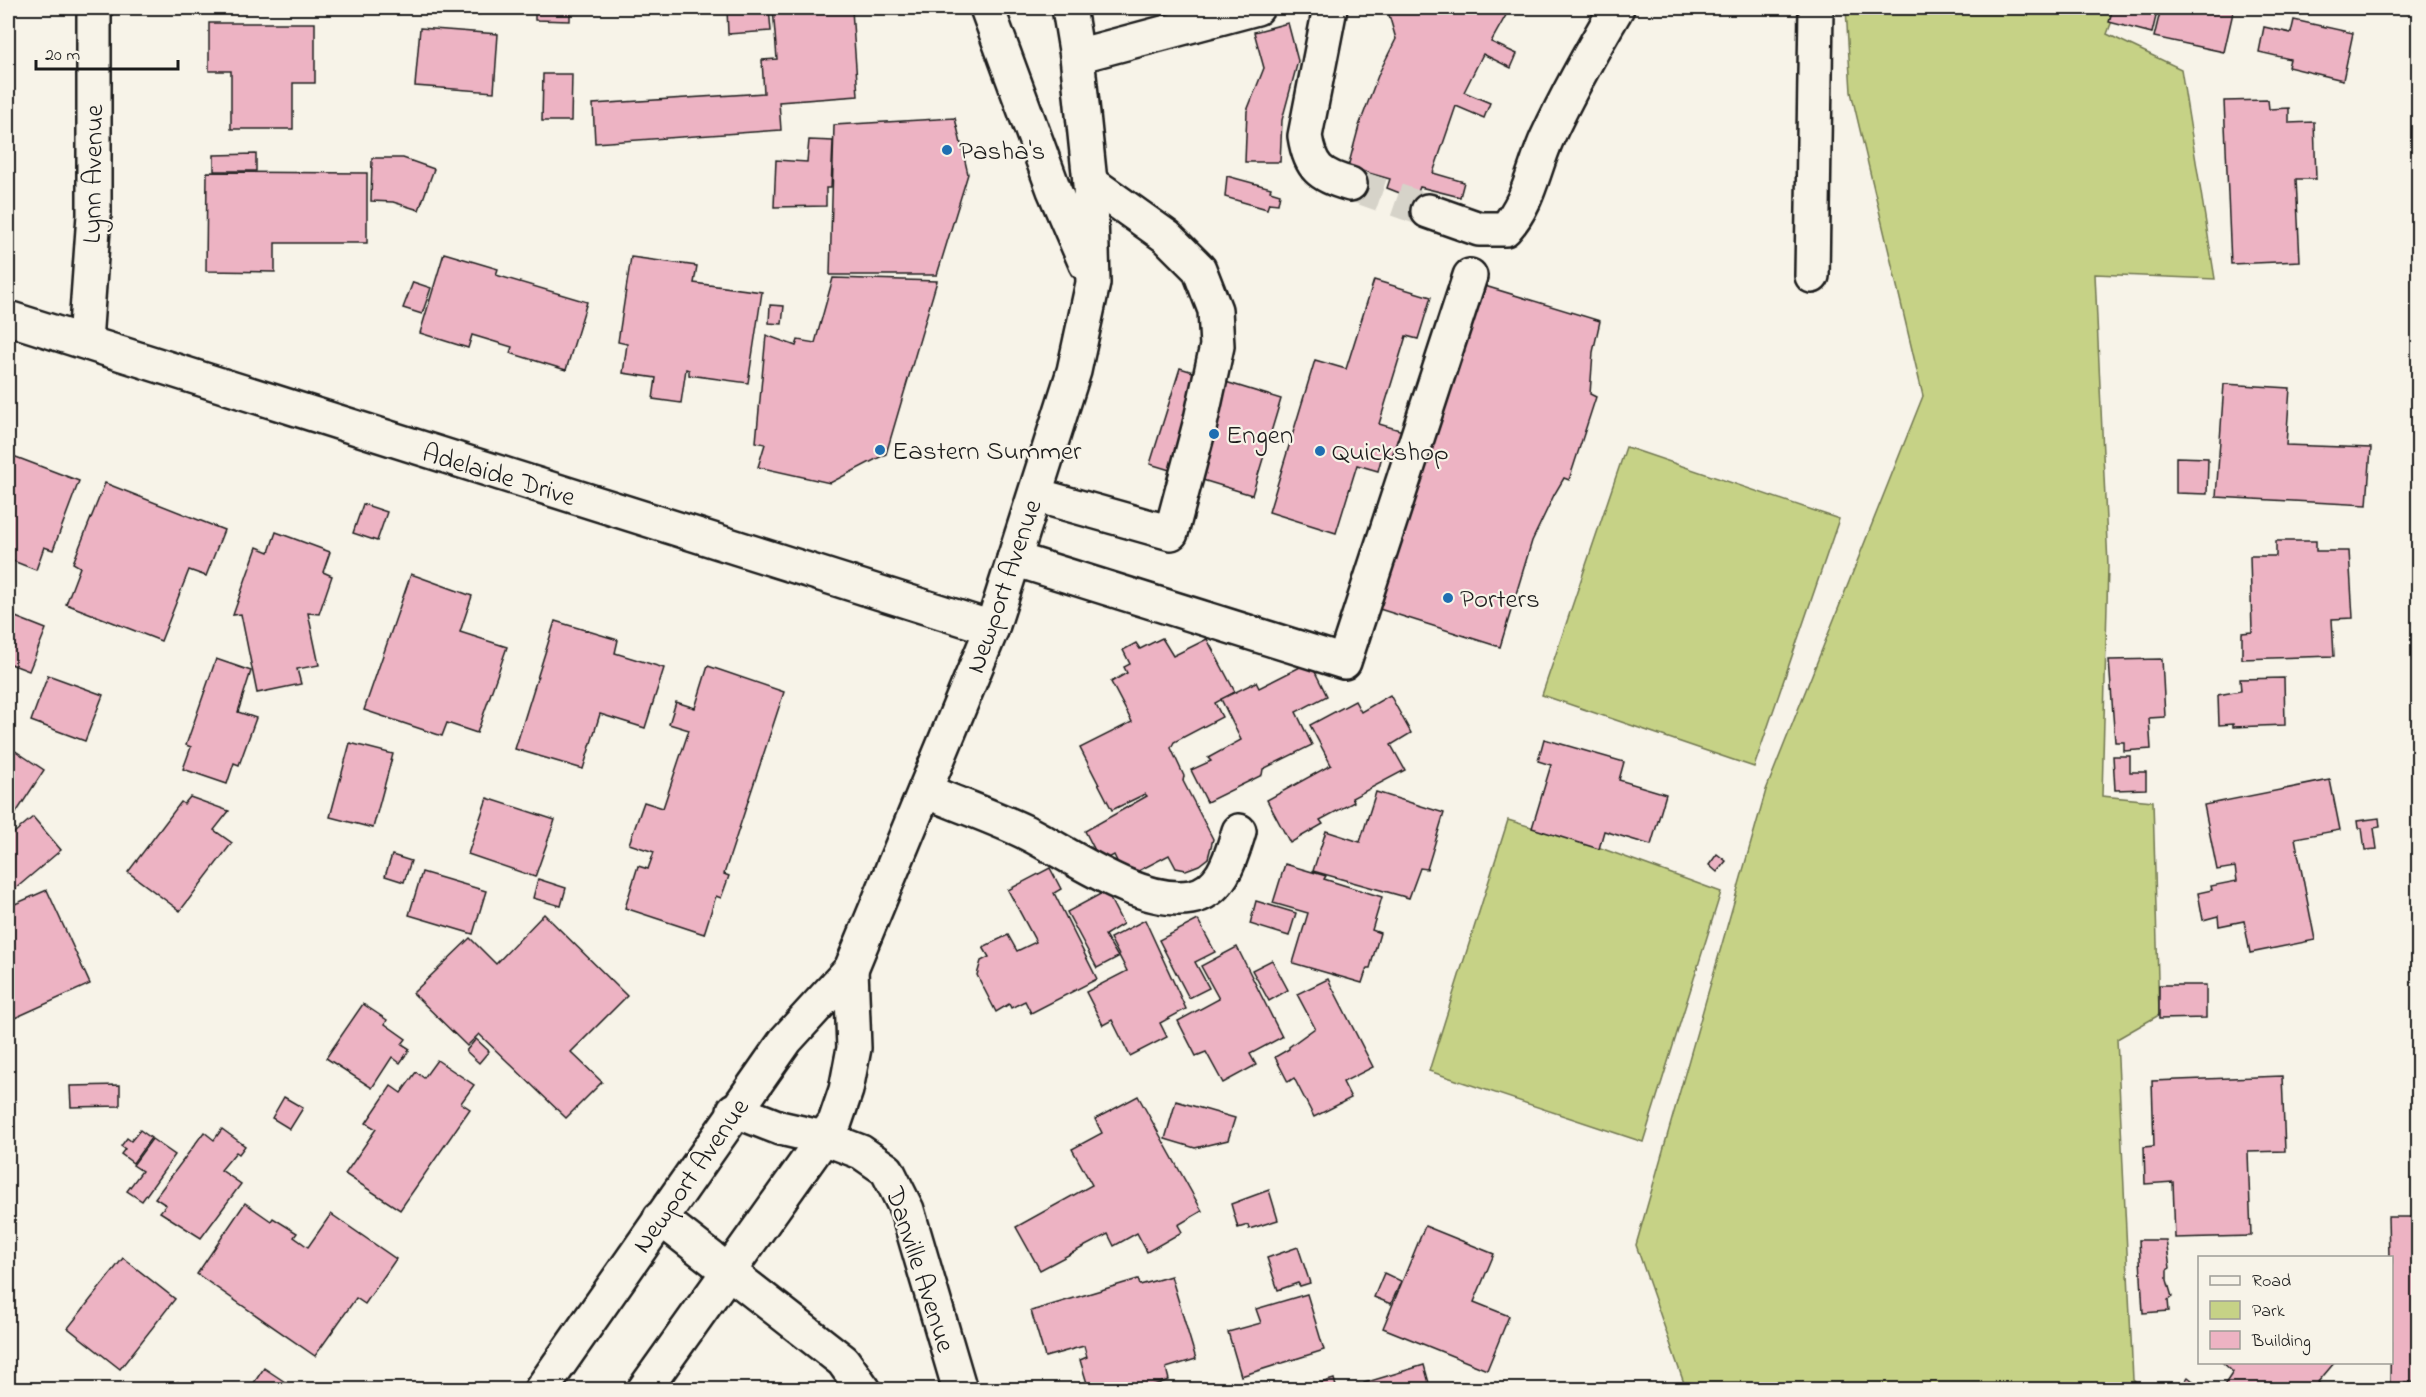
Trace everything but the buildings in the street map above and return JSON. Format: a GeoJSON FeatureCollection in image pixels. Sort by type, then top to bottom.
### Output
{"type":"FeatureCollection","features":[{"type":"Feature","properties":{"kind":"street","name":"Lynn Avenue"},"geometry":{"type":"LineString","coordinates":[[85,341],[94,215],[94,8]]}},
{"type":"Feature","properties":{"kind":"street"},"geometry":{"type":"LineString","coordinates":[[987,8],[1054,190],[1093,283]]}},
{"type":"Feature","properties":{"kind":"street"},"geometry":{"type":"LineString","coordinates":[[1077,25],[1257,8]]}},
{"type":"Feature","properties":{"kind":"street"},"geometry":{"type":"LineString","coordinates":[[1330,8],[1305,136],[1308,154],[1319,172],[1350,184]]}},
{"type":"Feature","properties":{"kind":"street"},"geometry":{"type":"LineString","coordinates":[[1428,211],[1479,229],[1505,229],[1512,222],[1518,214],[1546,140],[1576,78],[1617,8]]}},
{"type":"Feature","properties":{"kind":"street"},"geometry":{"type":"LineString","coordinates":[[1812,276],[1816,8]]}},
{"type":"Feature","properties":{"kind":"street","name":"Newport Avenue"},"geometry":{"type":"LineString","coordinates":[[541,1389],[734,1110],[786,1040],[851,969],[992,628],[1074,371],[1093,283],[1090,182],[1077,25]]}},
{"type":"Feature","properties":{"kind":"street"},"geometry":{"type":"LineString","coordinates":[[1036,495],[1171,533],[1200,424],[1217,346],[1215,310],[1199,269],[1167,237],[1090,182]]}},
{"type":"Feature","properties":{"kind":"street"},"geometry":{"type":"LineString","coordinates":[[1014,560],[1344,662],[1470,276]]}},
{"type":"Feature","properties":{"kind":"street","name":"Adelaide Drive"},"geometry":{"type":"LineString","coordinates":[[8,318],[408,446],[992,628]]}},
{"type":"Feature","properties":{"kind":"street"},"geometry":{"type":"LineString","coordinates":[[925,791],[1022,831],[1130,886],[1175,898],[1193,897],[1209,889],[1228,869],[1239,831]]}},
{"type":"Feature","properties":{"kind":"street","name":"Newport Avenue"},"geometry":{"type":"LineString","coordinates":[[644,1389],[835,1122],[846,1090],[854,1048],[851,969]]}},
{"type":"Feature","properties":{"kind":"street","name":"Danville Avenue"},"geometry":{"type":"LineString","coordinates":[[734,1110],[780,1128],[824,1138],[861,1152],[887,1170],[899,1191],[960,1389]]}},
{"type":"Feature","properties":{"kind":"street"},"geometry":{"type":"LineString","coordinates":[[660,1218],[843,1361],[864,1389]]}},
{"type":"Feature","properties":{"kind":"green space"},"geometry":{"type":"Polygon","coordinates":[[[1846,8],[2117,8],[2107,34],[2181,69],[2215,279],[2095,274],[2108,566],[2102,796],[2153,801],[2159,1015],[2117,1039],[2133,1380],[2142,1389],[1686,1389],[1636,1245],[1766,790],[1923,396],[1851,92],[1846,8]]]}},
{"type":"Feature","properties":{"kind":"green space"},"geometry":{"type":"Polygon","coordinates":[[[1626,447],[1839,519],[1754,767],[1542,695],[1626,447]]]}},
{"type":"Feature","properties":{"kind":"green space"},"geometry":{"type":"Polygon","coordinates":[[[1508,820],[1595,846],[1721,892],[1643,1142],[1429,1071],[1508,820]]]}},
{"type":"Feature","properties":{"kind":"tunnel"},"geometry":{"type":"LineString","coordinates":[[1350,184],[1428,211]]}},
{"type":"Feature","properties":{"kind":"place","name":"Pasha's"},"geometry":{"type":"Point","coordinates":[947,150]}},
{"type":"Feature","properties":{"kind":"place","name":"Engen"},"geometry":{"type":"Point","coordinates":[1214,434]}},
{"type":"Feature","properties":{"kind":"place","name":"Eastern Summer"},"geometry":{"type":"Point","coordinates":[880,450]}},
{"type":"Feature","properties":{"kind":"place","name":"Quickshop"},"geometry":{"type":"Point","coordinates":[1320,451]}},
{"type":"Feature","properties":{"kind":"place","name":"Porters"},"geometry":{"type":"Point","coordinates":[1448,598]}}]}
